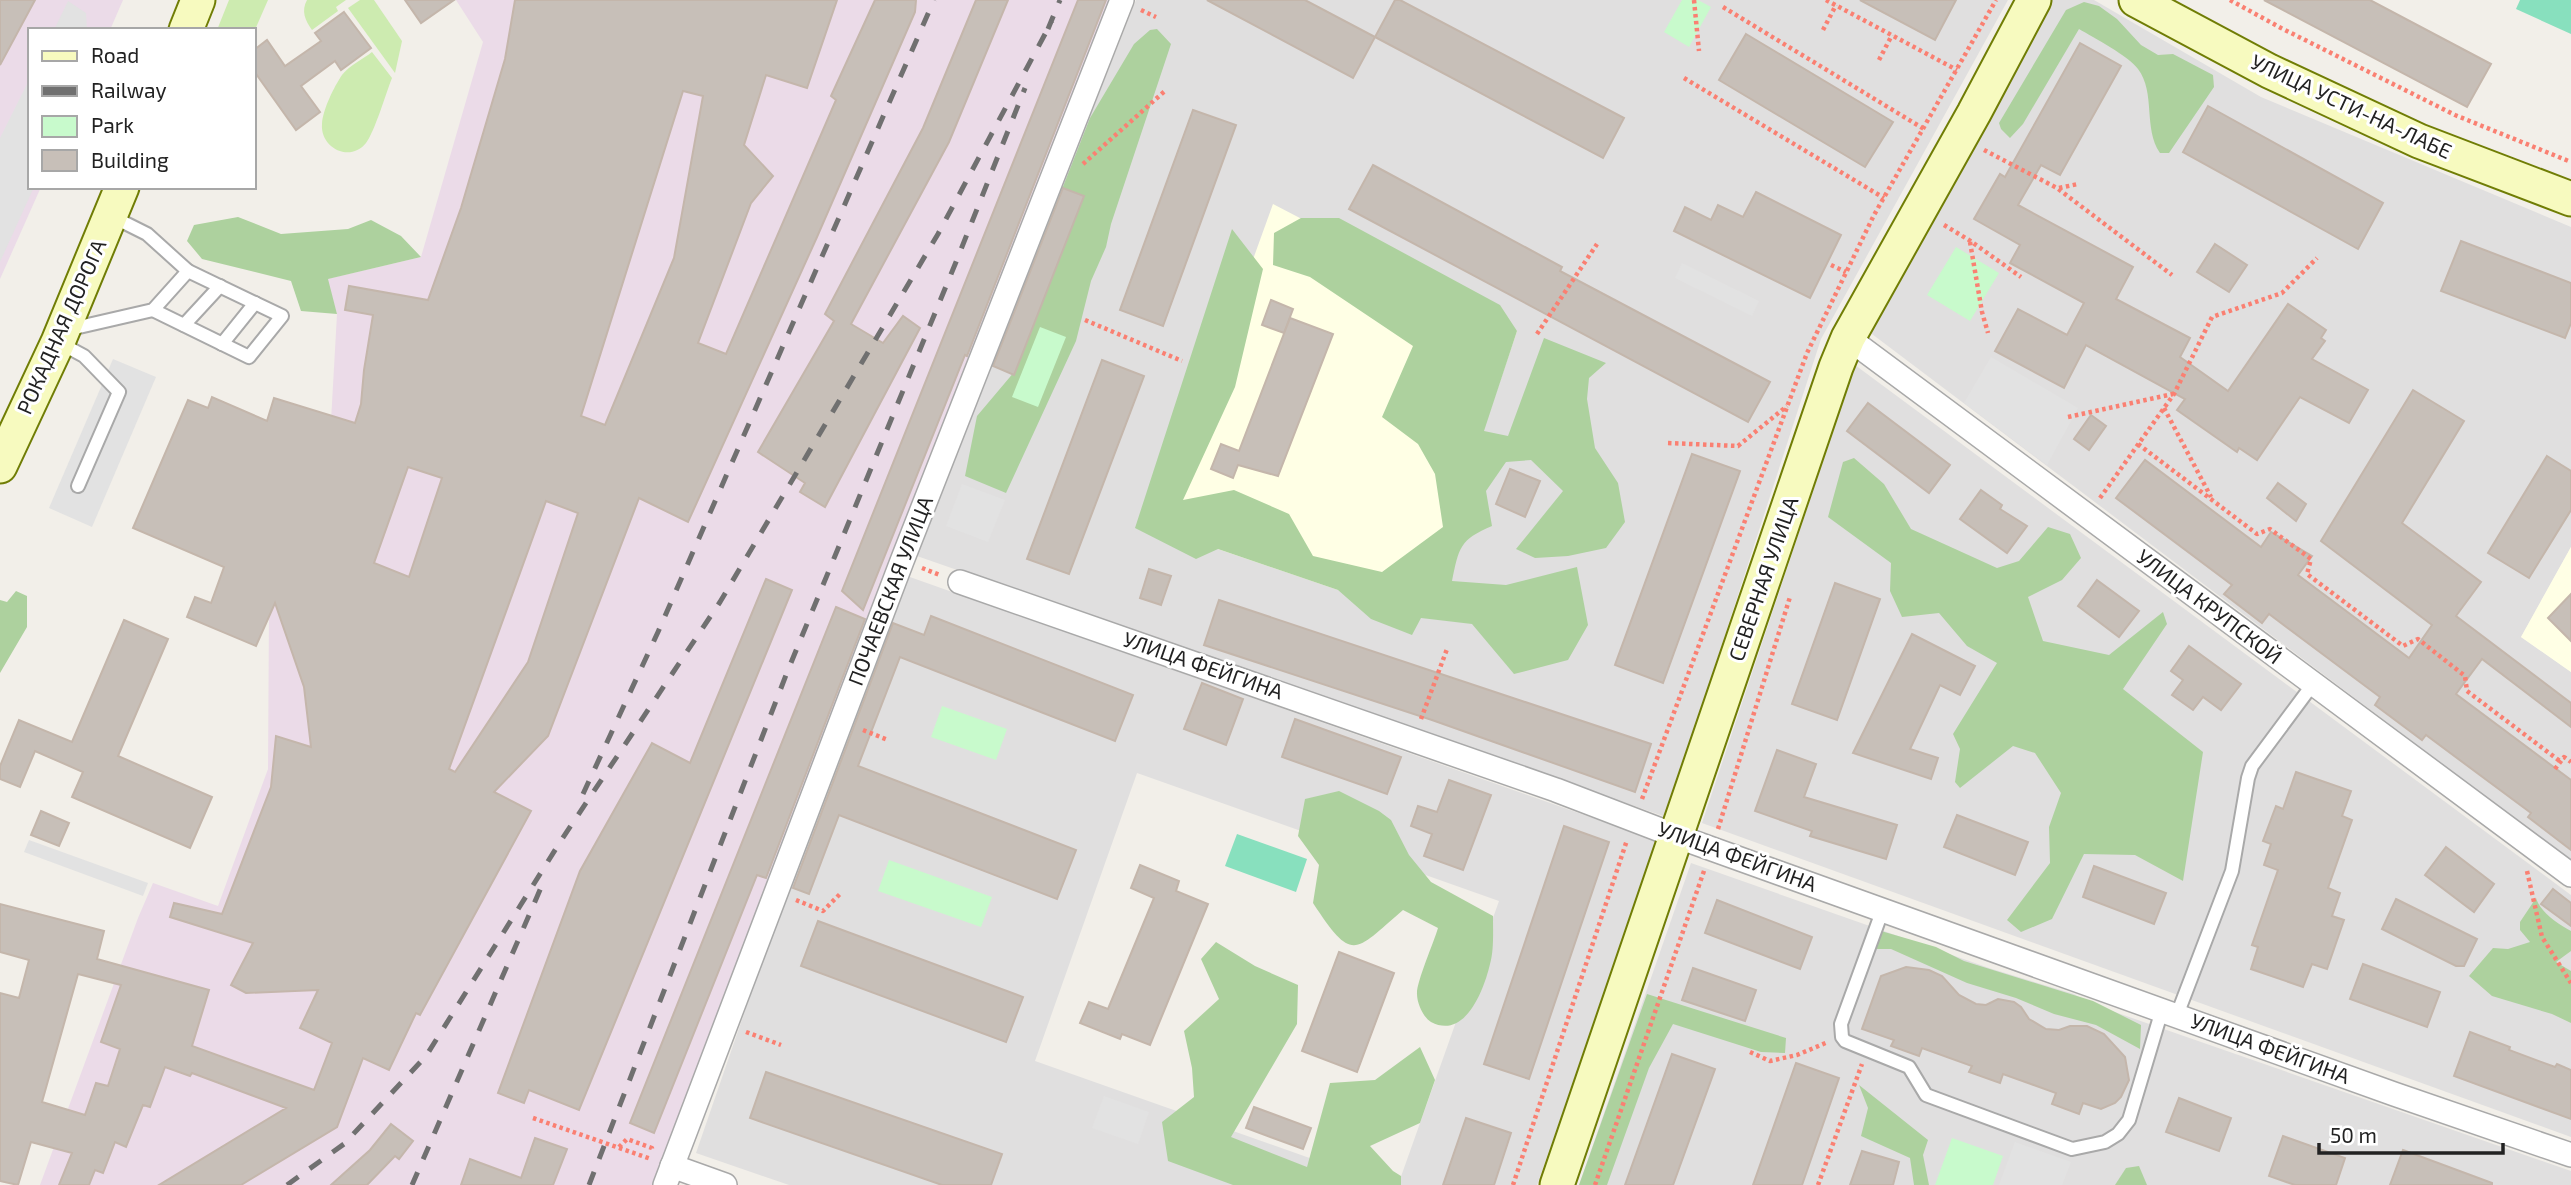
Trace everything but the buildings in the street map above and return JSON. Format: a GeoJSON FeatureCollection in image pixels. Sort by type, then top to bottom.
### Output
{"type":"FeatureCollection","features":[{"type":"Feature","properties":{"kind":"street"},"geometry":{"type":"LineString","coordinates":[[187,28],[198,0]]}},
{"type":"Feature","properties":{"kind":"street","name":"ПОЧАЕВСКАЯ УЛИЦА"},"geometry":{"type":"LineString","coordinates":[[663,1170],[726,1025],[901,561],[1122,0]]}},
{"type":"Feature","properties":{"kind":"street","name":"СЕВЕРНАЯ УЛИЦА"},"geometry":{"type":"LineString","coordinates":[[1557,1185],[1836,367],[1848,338],[2034,0]]}},
{"type":"Feature","properties":{"kind":"street","name":"УЛИЦА УСТИ-НА-ЛАБЕ"},"geometry":{"type":"LineString","coordinates":[[2136,0],[2269,71],[2419,141],[2571,199]]}},
{"type":"Feature","properties":{"kind":"street","name":"РОКАДНАЯ ДОРОГА"},"geometry":{"type":"LineString","coordinates":[[0,466],[60,337],[116,201]]}},
{"type":"Feature","properties":{"kind":"street","name":"УЛИЦА КРУПСКОЙ"},"geometry":{"type":"LineString","coordinates":[[1848,338],[2571,875]]}},
{"type":"Feature","properties":{"kind":"street","name":"УЛИЦА ФЕЙГИНА"},"geometry":{"type":"LineString","coordinates":[[960,582],[1556,790],[1676,836],[2571,1155]]}},
{"type":"Feature","properties":{"kind":"street"},"geometry":{"type":"LineString","coordinates":[[663,1170],[725,1185]]}},
{"type":"Feature","properties":{"kind":"lane"},"geometry":{"type":"LineString","coordinates":[[116,201],[188,271],[282,316],[249,357],[153,310]]}},
{"type":"Feature","properties":{"kind":"lane"},"geometry":{"type":"LineString","coordinates":[[60,337],[153,310],[188,271]]}},
{"type":"Feature","properties":{"kind":"lane"},"geometry":{"type":"LineString","coordinates":[[184,325],[220,286]]}},
{"type":"Feature","properties":{"kind":"lane"},"geometry":{"type":"LineString","coordinates":[[222,344],[255,303]]}},
{"type":"Feature","properties":{"kind":"lane"},"geometry":{"type":"LineString","coordinates":[[60,337],[84,356],[119,392],[78,486]]}},
{"type":"Feature","properties":{"kind":"lane"},"geometry":{"type":"LineString","coordinates":[[1883,909],[1841,1024],[1842,1037],[1850,1045],[1909,1067],[1926,1095],[2072,1149],[2105,1142],[2118,1134],[2129,1120],[2170,1013],[2232,871],[2252,766],[2313,684]]}},
{"type":"Feature","properties":{"kind":"path"},"geometry":{"type":"LineString","coordinates":[[1694,0],[1699,51]]}},
{"type":"Feature","properties":{"kind":"path"},"geometry":{"type":"LineString","coordinates":[[1826,0],[1957,70]]}},
{"type":"Feature","properties":{"kind":"path"},"geometry":{"type":"LineString","coordinates":[[2230,0],[2455,115],[2571,162]]}},
{"type":"Feature","properties":{"kind":"path"},"geometry":{"type":"LineString","coordinates":[[1823,30],[1836,5]]}},
{"type":"Feature","properties":{"kind":"path"},"geometry":{"type":"LineString","coordinates":[[1723,7],[1923,129]]}},
{"type":"Feature","properties":{"kind":"path"},"geometry":{"type":"LineString","coordinates":[[1879,60],[1892,35]]}},
{"type":"Feature","properties":{"kind":"path"},"geometry":{"type":"LineString","coordinates":[[1684,78],[1884,198]]}},
{"type":"Feature","properties":{"kind":"path"},"geometry":{"type":"LineString","coordinates":[[1043,200],[1166,90]]}},
{"type":"Feature","properties":{"kind":"path"},"geometry":{"type":"LineString","coordinates":[[1975,159],[1981,148],[2057,188],[2172,275]]}},
{"type":"Feature","properties":{"kind":"path"},"geometry":{"type":"LineString","coordinates":[[2057,188],[2078,184]]}},
{"type":"Feature","properties":{"kind":"path"},"geometry":{"type":"LineString","coordinates":[[1940,223],[2021,277]]}},
{"type":"Feature","properties":{"kind":"path"},"geometry":{"type":"LineString","coordinates":[[1969,240],[1982,312],[1989,333]]}},
{"type":"Feature","properties":{"kind":"path"},"geometry":{"type":"LineString","coordinates":[[1537,334],[1597,244]]}},
{"type":"Feature","properties":{"kind":"path"},"geometry":{"type":"LineString","coordinates":[[2087,516],[2174,394],[2213,317],[2282,293],[2317,258]]}},
{"type":"Feature","properties":{"kind":"path"},"geometry":{"type":"LineString","coordinates":[[1831,265],[1846,272]]}},
{"type":"Feature","properties":{"kind":"path"},"geometry":{"type":"LineString","coordinates":[[1085,320],[1182,361]]}},
{"type":"Feature","properties":{"kind":"path"},"geometry":{"type":"LineString","coordinates":[[2068,417],[2174,394]]}},
{"type":"Feature","properties":{"kind":"path"},"geometry":{"type":"LineString","coordinates":[[1668,443],[1738,446],[1788,405]]}},
{"type":"Feature","properties":{"kind":"path"},"geometry":{"type":"LineString","coordinates":[[2164,408],[2213,501]]}},
{"type":"Feature","properties":{"kind":"path"},"geometry":{"type":"LineString","coordinates":[[2138,444],[2258,534],[2270,528],[2302,552],[2311,559],[2307,574],[2403,646],[2418,639],[2465,676],[2467,691],[2561,762]]}},
{"type":"Feature","properties":{"kind":"path"},"geometry":{"type":"LineString","coordinates":[[901,561],[960,582]]}},
{"type":"Feature","properties":{"kind":"path"},"geometry":{"type":"LineString","coordinates":[[1595,1185],[1712,848],[1794,587]]}},
{"type":"Feature","properties":{"kind":"path"},"geometry":{"type":"LineString","coordinates":[[1413,740],[1447,649]]}},
{"type":"Feature","properties":{"kind":"path"},"geometry":{"type":"LineString","coordinates":[[2555,769],[2564,757],[2571,762]]}},
{"type":"Feature","properties":{"kind":"path"},"geometry":{"type":"LineString","coordinates":[[2527,869],[2542,937],[2571,983]]}},
{"type":"Feature","properties":{"kind":"path"},"geometry":{"type":"LineString","coordinates":[[776,892],[823,911],[841,893]]}},
{"type":"Feature","properties":{"kind":"path"},"geometry":{"type":"LineString","coordinates":[[726,1025],[781,1045]]}},
{"type":"Feature","properties":{"kind":"path"},"geometry":{"type":"LineString","coordinates":[[1750,1052],[1770,1061],[1797,1055],[1842,1037]]}},
{"type":"Feature","properties":{"kind":"path"},"geometry":{"type":"LineString","coordinates":[[1818,1185],[1867,1051]]}},
{"type":"Feature","properties":{"kind":"path"},"geometry":{"type":"LineString","coordinates":[[533,1118],[639,1155]]}},
{"type":"Feature","properties":{"kind":"path"},"geometry":{"type":"LineString","coordinates":[[618,1147],[627,1139],[652,1148],[663,1170]]}},
{"type":"Feature","properties":{"kind":"shaded area"},"geometry":{"type":"Polygon","coordinates":[[[0,0],[123,0],[111,28],[28,28],[28,189],[40,189],[0,279],[0,0]]]}},
{"type":"Feature","properties":{"kind":"shaded area"},"geometry":{"type":"Polygon","coordinates":[[[456,0],[1115,0],[654,1185],[40,1185],[153,883],[218,906],[268,769],[269,609],[331,421],[337,314],[327,279],[421,257],[483,42],[456,0]]]}},
{"type":"Feature","properties":{"kind":"shaded area"},"geometry":{"type":"Polygon","coordinates":[[[1136,0],[2008,0],[1821,339],[1666,817],[917,556],[1136,0]]]}},
{"type":"Feature","properties":{"kind":"shaded area"},"geometry":{"type":"Polygon","coordinates":[[[2051,0],[2094,0],[2261,97],[2571,227],[2571,547],[2521,637],[2571,672],[2571,861],[1868,331],[2051,0]]]}},
{"type":"Feature","properties":{"kind":"shaded area"},"geometry":{"type":"Polygon","coordinates":[[[68,1],[86,13],[87,28],[55,28],[68,1]]]}},
{"type":"Feature","properties":{"kind":"shaded area"},"geometry":{"type":"Polygon","coordinates":[[[28,82],[28,189],[33,189],[0,262],[0,138],[28,82]]]}},
{"type":"Feature","properties":{"kind":"shaded area"},"geometry":{"type":"Polygon","coordinates":[[[1273,204],[1517,331],[1420,618],[1156,528],[1273,204]]]}},
{"type":"Feature","properties":{"kind":"shaded area"},"geometry":{"type":"Polygon","coordinates":[[[1682,263],[1759,301],[1752,316],[1675,278],[1682,263]]]}},
{"type":"Feature","properties":{"kind":"shaded area"},"geometry":{"type":"Polygon","coordinates":[[[1991,357],[2078,408],[2047,465],[1964,403],[1991,357]]]}},
{"type":"Feature","properties":{"kind":"shaded area"},"geometry":{"type":"Polygon","coordinates":[[[113,359],[156,377],[92,527],[49,508],[113,359]]]}},
{"type":"Feature","properties":{"kind":"shaded area"},"geometry":{"type":"Polygon","coordinates":[[[1855,365],[2571,895],[2571,1137],[1702,823],[1855,365]]]}},
{"type":"Feature","properties":{"kind":"shaded area"},"geometry":{"type":"Polygon","coordinates":[[[962,484],[1005,500],[988,542],[946,526],[962,484]]]}},
{"type":"Feature","properties":{"kind":"shaded area"},"geometry":{"type":"Polygon","coordinates":[[[2571,547],[2571,672],[2521,637],[2571,547]]]}},
{"type":"Feature","properties":{"kind":"shaded area"},"geometry":{"type":"Polygon","coordinates":[[[907,576],[1658,841],[1537,1185],[1398,1185],[1499,901],[1137,773],[1035,1061],[1386,1185],[789,1185],[696,1153],[788,886],[907,576]]]}},
{"type":"Feature","properties":{"kind":"shaded area"},"geometry":{"type":"Polygon","coordinates":[[[29,840],[148,883],[143,896],[24,852],[29,840]]]}},
{"type":"Feature","properties":{"kind":"shaded area"},"geometry":{"type":"Polygon","coordinates":[[[1691,863],[1989,968],[2074,994],[2089,1003],[2571,1171],[2571,1185],[1579,1185],[1691,863]]]}},
{"type":"Feature","properties":{"kind":"shaded area"},"geometry":{"type":"Polygon","coordinates":[[[1104,1096],[1149,1112],[1138,1144],[1092,1128],[1104,1096]]]}},
{"type":"Feature","properties":{"kind":"shaded area"},"geometry":{"type":"Polygon","coordinates":[[[2015,1142],[2071,1162],[2062,1185],[1999,1185],[2015,1142]]]}},
{"type":"Feature","properties":{"kind":"green space"},"geometry":{"type":"Polygon","coordinates":[[[229,0],[268,0],[256,28],[218,28],[229,0]]]}},
{"type":"Feature","properties":{"kind":"green space"},"geometry":{"type":"Polygon","coordinates":[[[307,0],[346,0],[336,7],[338,11],[312,30],[305,15],[307,0]]]}},
{"type":"Feature","properties":{"kind":"green space"},"geometry":{"type":"Polygon","coordinates":[[[360,0],[374,0],[402,41],[395,73],[348,8],[360,0]]]}},
{"type":"Feature","properties":{"kind":"green space"},"geometry":{"type":"Polygon","coordinates":[[[1682,0],[1698,0],[1711,7],[1689,47],[1664,32],[1682,0]]]}},
{"type":"Feature","properties":{"kind":"green space"},"geometry":{"type":"Polygon","coordinates":[[[2520,0],[2571,0],[2571,34],[2516,9],[2520,0]]]}},
{"type":"Feature","properties":{"kind":"green space"},"geometry":{"type":"Polygon","coordinates":[[[2084,2],[2099,6],[2117,19],[2141,45],[2158,55],[2173,54],[2213,75],[2214,87],[2169,153],[2160,153],[2155,143],[2147,89],[2138,69],[2120,53],[2079,29],[2023,124],[2010,138],[2001,129],[1999,123],[2066,10],[2084,2]]]}},
{"type":"Feature","properties":{"kind":"green space"},"geometry":{"type":"Polygon","coordinates":[[[1157,29],[1171,44],[1111,224],[1106,247],[1091,281],[1076,341],[1006,493],[965,476],[977,416],[1015,371],[1053,212],[1090,118],[1134,44],[1150,30],[1157,29]]]}},
{"type":"Feature","properties":{"kind":"green space"},"geometry":{"type":"Polygon","coordinates":[[[372,52],[392,78],[380,112],[366,143],[352,152],[337,150],[326,140],[323,133],[322,124],[327,105],[342,75],[372,52]]]}},
{"type":"Feature","properties":{"kind":"green space"},"geometry":{"type":"Polygon","coordinates":[[[238,217],[281,234],[348,229],[371,220],[401,236],[421,257],[328,279],[337,314],[301,311],[291,281],[202,259],[187,241],[194,225],[238,217]]]}},
{"type":"Feature","properties":{"kind":"green space"},"geometry":{"type":"Polygon","coordinates":[[[1301,218],[1339,218],[1500,305],[1517,331],[1484,431],[1508,436],[1544,338],[1606,363],[1589,378],[1587,399],[1595,448],[1618,483],[1625,522],[1606,548],[1568,556],[1535,558],[1516,549],[1563,491],[1531,460],[1506,462],[1486,491],[1492,526],[1473,536],[1462,546],[1452,581],[1506,585],[1577,567],[1588,625],[1568,660],[1514,674],[1472,624],[1421,618],[1412,635],[1371,619],[1338,590],[1218,549],[1196,559],[1135,528],[1232,229],[1263,269],[1235,387],[1183,500],[1234,490],[1289,514],[1313,556],[1382,572],[1443,527],[1435,474],[1418,444],[1382,417],[1413,346],[1310,277],[1273,265],[1274,233],[1301,218]]]}},
{"type":"Feature","properties":{"kind":"green space"},"geometry":{"type":"Polygon","coordinates":[[[1956,247],[1999,273],[1970,321],[1927,295],[1956,247]]]}},
{"type":"Feature","properties":{"kind":"green space"},"geometry":{"type":"Polygon","coordinates":[[[1040,327],[1066,337],[1038,407],[1012,397],[1040,327]]]}},
{"type":"Feature","properties":{"kind":"green space"},"geometry":{"type":"Polygon","coordinates":[[[1854,458],[1884,484],[1911,529],[1997,568],[2019,561],[2048,527],[2070,534],[2081,558],[2062,580],[2028,597],[2043,641],[2109,655],[2163,612],[2167,624],[2123,689],[2203,752],[2183,881],[2135,855],[2084,854],[2052,919],[2021,932],[2007,920],[2050,863],[2049,827],[2061,793],[2035,753],[2013,746],[1960,788],[1955,782],[1960,749],[1953,734],[1997,663],[1967,646],[1939,613],[1902,617],[1890,591],[1891,563],[1828,517],[1843,462],[1854,458]]]}},
{"type":"Feature","properties":{"kind":"green space"},"geometry":{"type":"Polygon","coordinates":[[[16,591],[27,596],[27,627],[0,673],[0,600],[7,602],[16,591]]]}},
{"type":"Feature","properties":{"kind":"green space"},"geometry":{"type":"Polygon","coordinates":[[[942,706],[1007,729],[996,760],[931,737],[942,706]]]}},
{"type":"Feature","properties":{"kind":"green space"},"geometry":{"type":"Polygon","coordinates":[[[1339,791],[1391,820],[1409,855],[1431,882],[1493,916],[1492,953],[1483,987],[1471,1010],[1454,1024],[1443,1026],[1428,1020],[1417,998],[1419,981],[1438,928],[1403,910],[1374,935],[1355,945],[1346,943],[1337,936],[1313,903],[1319,865],[1298,836],[1305,799],[1339,791]]]}},
{"type":"Feature","properties":{"kind":"green space"},"geometry":{"type":"Polygon","coordinates":[[[1237,834],[1307,859],[1296,892],[1225,866],[1237,834]]]}},
{"type":"Feature","properties":{"kind":"green space"},"geometry":{"type":"Polygon","coordinates":[[[889,860],[992,897],[981,927],[878,891],[889,860]]]}},
{"type":"Feature","properties":{"kind":"green space"},"geometry":{"type":"Polygon","coordinates":[[[2536,898],[2545,913],[2571,931],[2571,951],[2556,962],[2571,971],[2571,1023],[2552,1014],[2492,996],[2469,976],[2493,948],[2508,949],[2530,942],[2520,930],[2520,922],[2536,898]]]}},
{"type":"Feature","properties":{"kind":"green space"},"geometry":{"type":"Polygon","coordinates":[[[1881,931],[1936,947],[1964,961],[2093,1001],[2141,1025],[2140,1049],[2096,1025],[2054,1014],[2016,998],[1967,983],[1891,949],[1876,949],[1881,931]]]}},
{"type":"Feature","properties":{"kind":"green space"},"geometry":{"type":"Polygon","coordinates":[[[1216,942],[1255,966],[1298,985],[1297,1024],[1231,1137],[1307,1167],[1330,1083],[1375,1080],[1420,1047],[1435,1080],[1420,1123],[1370,1146],[1401,1176],[1401,1185],[1233,1185],[1168,1161],[1162,1122],[1194,1097],[1192,1068],[1184,1031],[1219,999],[1201,959],[1216,942]]]}},
{"type":"Feature","properties":{"kind":"green space"},"geometry":{"type":"Polygon","coordinates":[[[1647,994],[1786,1038],[1785,1053],[1761,1052],[1673,1024],[1649,1068],[1607,1185],[1579,1185],[1647,994]]]}},
{"type":"Feature","properties":{"kind":"green space"},"geometry":{"type":"Polygon","coordinates":[[[1859,1085],[1928,1140],[1923,1155],[1929,1185],[1914,1185],[1910,1158],[1861,1136],[1868,1108],[1859,1085]]]}},
{"type":"Feature","properties":{"kind":"green space"},"geometry":{"type":"Polygon","coordinates":[[[1952,1138],[2003,1156],[1993,1185],[1935,1185],[1952,1138]]]}},
{"type":"Feature","properties":{"kind":"green space"},"geometry":{"type":"Polygon","coordinates":[[[2139,1166],[2147,1185],[2115,1185],[2126,1168],[2139,1166]]]}},
{"type":"Feature","properties":{"kind":"railway"},"geometry":{"type":"LineString","coordinates":[[583,794],[658,632],[934,0]]}},
{"type":"Feature","properties":{"kind":"railway"},"geometry":{"type":"LineString","coordinates":[[1048,29],[1060,0]]}},
{"type":"Feature","properties":{"kind":"railway"},"geometry":{"type":"LineString","coordinates":[[287,1185],[344,1144],[426,1056],[562,839],[720,602],[938,234],[1052,21]]}},
{"type":"Feature","properties":{"kind":"railway"},"geometry":{"type":"LineString","coordinates":[[589,1185],[788,670],[1025,88]]}},
{"type":"Feature","properties":{"kind":"railway"},"geometry":{"type":"LineString","coordinates":[[412,1185],[543,883]]}}]}
